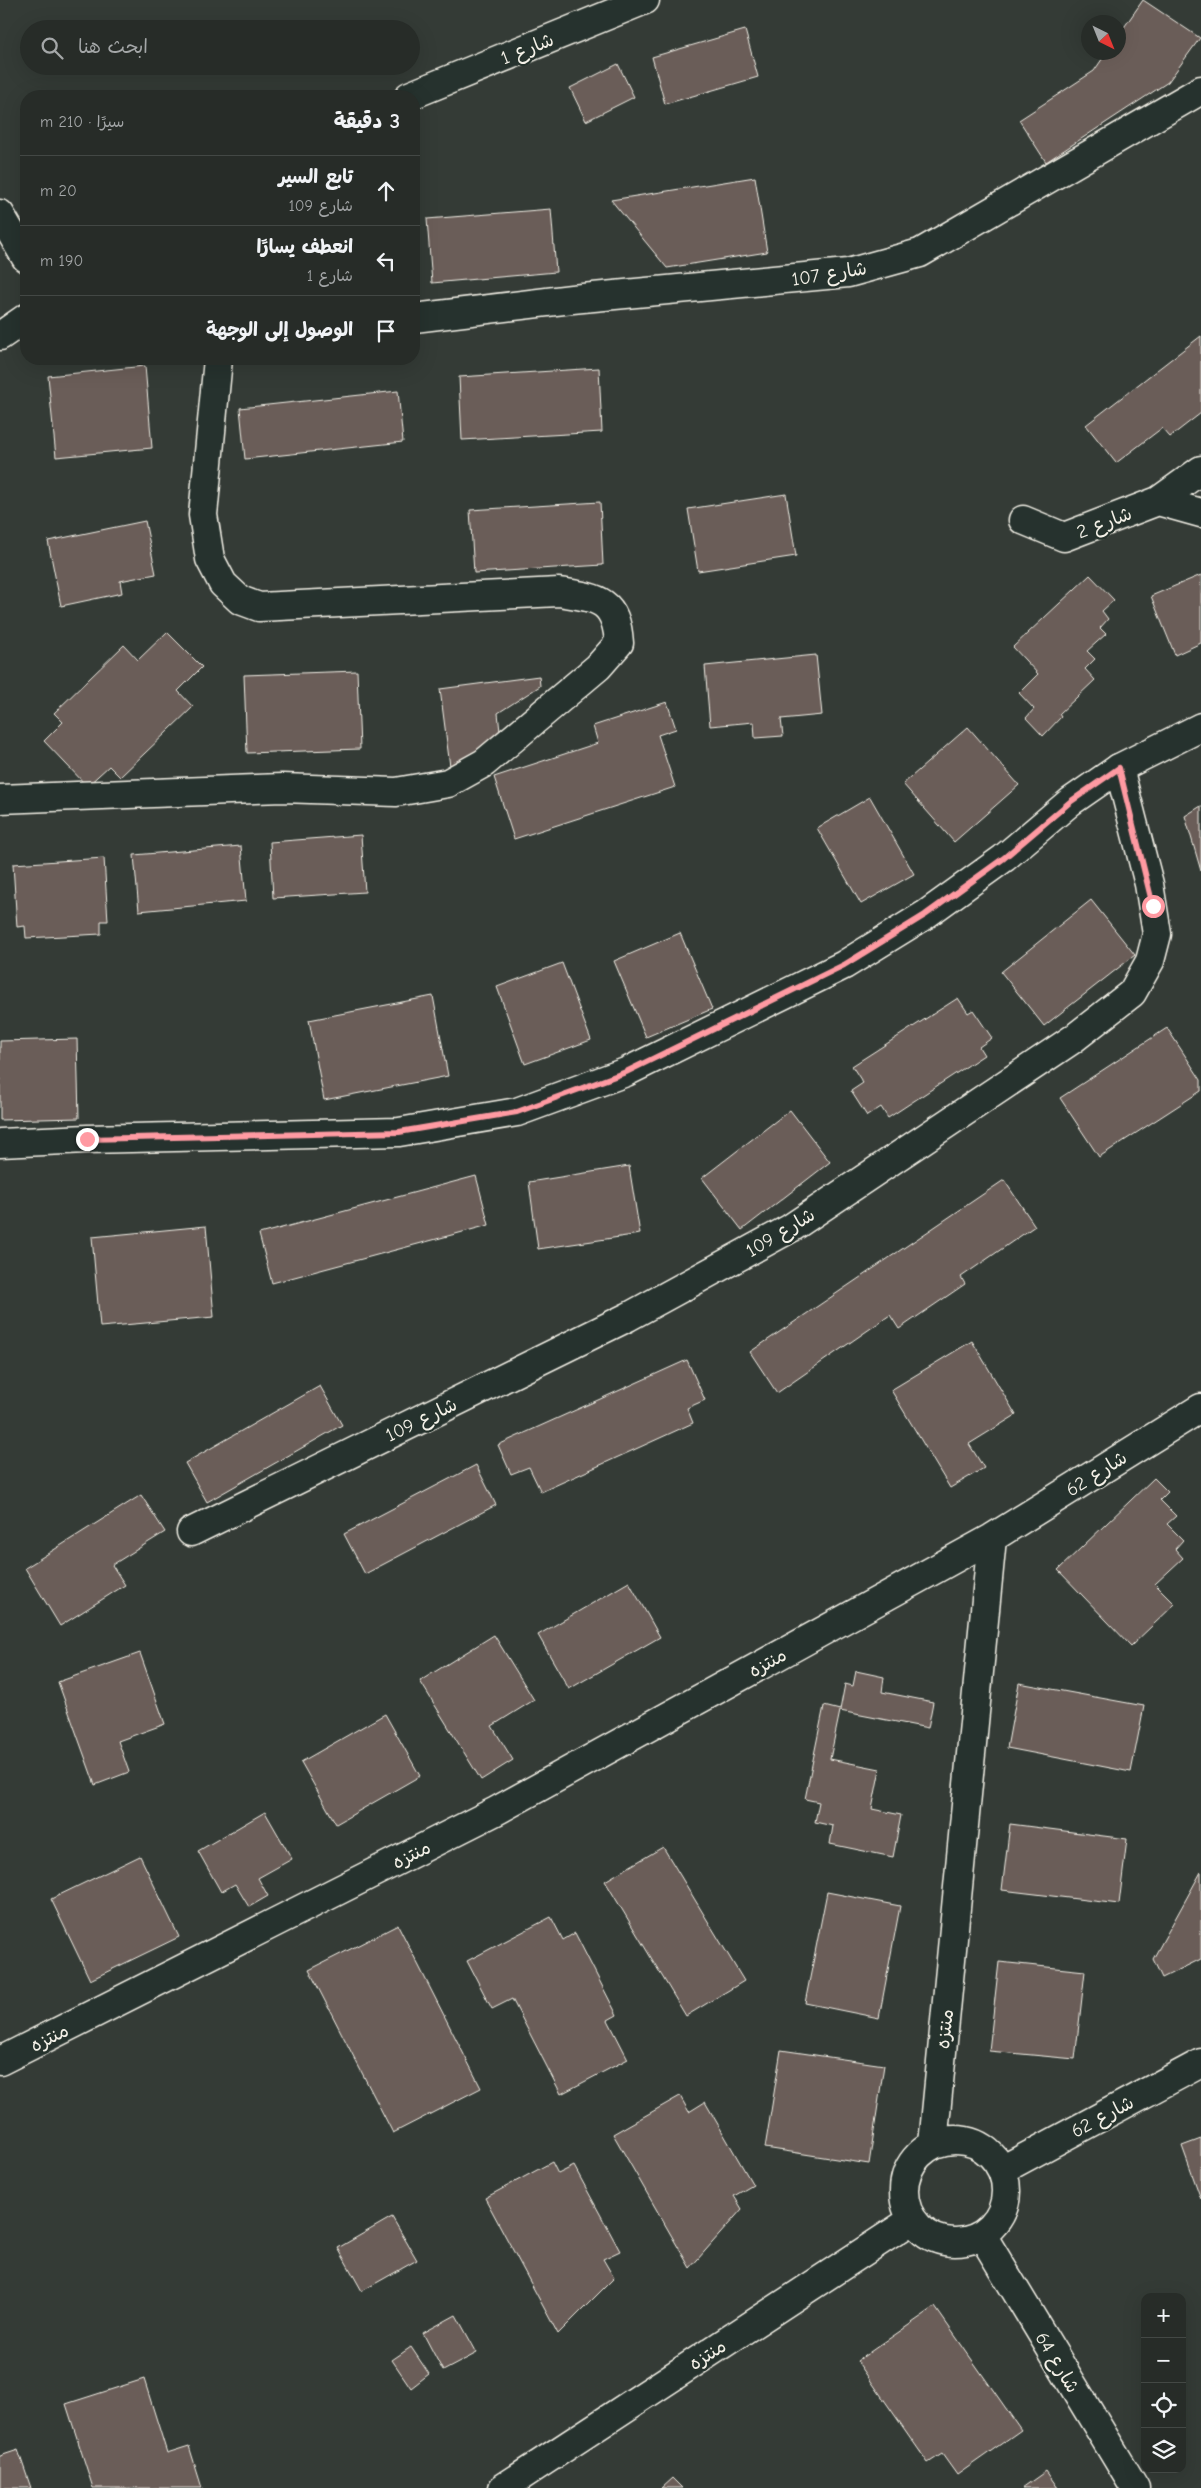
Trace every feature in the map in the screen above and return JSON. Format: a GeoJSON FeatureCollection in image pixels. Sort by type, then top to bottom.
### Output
{"type":"FeatureCollection","features":[{"type":"Feature","properties":{"kind":"street","name":"شارع 1"},"geometry":{"type":"LineString","coordinates":[[420,92],[645,0]]}},
{"type":"Feature","properties":{"kind":"street","name":"شارع 107"},"geometry":{"type":"LineString","coordinates":[[420,317],[572,299],[848,273],[920,253],[1201,90]]}},
{"type":"Feature","properties":{"kind":"street"},"geometry":{"type":"LineString","coordinates":[[0,214],[20,248]]}},
{"type":"Feature","properties":{"kind":"street"},"geometry":{"type":"LineString","coordinates":[[0,336],[20,322]]}},
{"type":"Feature","properties":{"kind":"street"},"geometry":{"type":"LineString","coordinates":[[0,799],[282,788],[396,792],[448,783],[484,762],[598,667],[619,643],[618,622],[608,606],[590,597],[559,592],[260,607],[240,600],[223,584],[210,559],[204,515],[217,365]]}},
{"type":"Feature","properties":{"kind":"street","name":"شارع 2"},"geometry":{"type":"LineString","coordinates":[[1023,520],[1064,537],[1158,501],[1201,470]]}},
{"type":"Feature","properties":{"kind":"street"},"geometry":{"type":"LineString","coordinates":[[1158,501],[1201,513]]}},
{"type":"Feature","properties":{"kind":"street"},"geometry":{"type":"LineString","coordinates":[[0,1143],[87,1139],[399,1132],[517,1112],[626,1072],[844,965],[925,915],[1004,858],[1070,802],[1119,768],[1201,727]]}},
{"type":"Feature","properties":{"kind":"street","name":"شارع 109"},"geometry":{"type":"LineString","coordinates":[[192,1532],[628,1317],[791,1228],[1073,1038],[1132,993],[1150,961],[1158,934],[1149,884],[1119,768]]}},
{"type":"Feature","properties":{"kind":"street","name":"شارع 62"},"geometry":{"type":"LineString","coordinates":[[992,1538],[1201,1408]]}},
{"type":"Feature","properties":{"kind":"street","name":"منتزه"},"geometry":{"type":"LineString","coordinates":[[0,2062],[496,1811],[992,1538]]}},
{"type":"Feature","properties":{"kind":"street","name":"منتزه"},"geometry":{"type":"LineString","coordinates":[[933,2144],[992,1538]]}},
{"type":"Feature","properties":{"kind":"street","name":"شارع 62"},"geometry":{"type":"LineString","coordinates":[[1002,2170],[1201,2063]]}},
{"type":"Feature","properties":{"kind":"street"},"geometry":{"type":"LineString","coordinates":[[952,2139],[973,2142],[990,2153],[1002,2170],[1007,2194],[999,2218],[982,2235],[957,2243],[932,2237],[912,2220],[904,2200],[905,2177],[915,2158],[933,2144],[952,2139]]}},
{"type":"Feature","properties":{"kind":"street","name":"منتزه"},"geometry":{"type":"LineString","coordinates":[[503,2488],[912,2220]]}},
{"type":"Feature","properties":{"kind":"street","name":"شارع 64"},"geometry":{"type":"LineString","coordinates":[[982,2235],[1135,2488]]}},
{"type":"Feature","properties":{"kind":"building"},"geometry":{"type":"Polygon","coordinates":[[[1143,0],[1200,38],[1168,82],[1046,162],[1019,120],[1094,71],[1102,60],[1126,60],[1126,24],[1143,0]]]}},
{"type":"Feature","properties":{"kind":"building"},"geometry":{"type":"Polygon","coordinates":[[[745,30],[758,77],[665,104],[652,57],[745,30]]]}},
{"type":"Feature","properties":{"kind":"building"},"geometry":{"type":"Polygon","coordinates":[[[618,64],[634,97],[586,121],[570,88],[618,64]]]}},
{"type":"Feature","properties":{"kind":"building"},"geometry":{"type":"Polygon","coordinates":[[[755,177],[767,252],[667,268],[611,200],[755,177]]]}},
{"type":"Feature","properties":{"kind":"building"},"geometry":{"type":"Polygon","coordinates":[[[551,209],[556,272],[432,283],[427,219],[551,209]]]}},
{"type":"Feature","properties":{"kind":"building"},"geometry":{"type":"Polygon","coordinates":[[[1201,336],[1201,413],[1170,437],[1162,428],[1116,463],[1086,425],[1201,336]]]}},
{"type":"Feature","properties":{"kind":"building"},"geometry":{"type":"Polygon","coordinates":[[[145,366],[152,448],[56,457],[48,376],[145,366]]]}},
{"type":"Feature","properties":{"kind":"building"},"geometry":{"type":"Polygon","coordinates":[[[599,368],[602,432],[462,440],[459,377],[599,368]]]}},
{"type":"Feature","properties":{"kind":"building"},"geometry":{"type":"Polygon","coordinates":[[[398,391],[403,442],[245,459],[240,408],[398,391]]]}},
{"type":"Feature","properties":{"kind":"building"},"geometry":{"type":"Polygon","coordinates":[[[786,494],[796,556],[698,571],[688,509],[786,494]]]}},
{"type":"Feature","properties":{"kind":"building"},"geometry":{"type":"Polygon","coordinates":[[[600,502],[603,565],[474,573],[470,510],[600,502]]]}},
{"type":"Feature","properties":{"kind":"building"},"geometry":{"type":"Polygon","coordinates":[[[145,521],[156,574],[120,581],[122,593],[61,606],[48,541],[145,521]]]}},
{"type":"Feature","properties":{"kind":"building"},"geometry":{"type":"Polygon","coordinates":[[[1090,575],[1114,600],[1102,611],[1108,619],[1100,628],[1106,634],[1087,651],[1095,659],[1085,669],[1095,680],[1059,714],[1061,717],[1043,736],[1026,718],[1034,709],[1019,693],[1038,674],[1013,647],[1090,575]]]}},
{"type":"Feature","properties":{"kind":"building"},"geometry":{"type":"Polygon","coordinates":[[[1201,575],[1201,643],[1175,655],[1151,596],[1201,575]]]}},
{"type":"Feature","properties":{"kind":"building"},"geometry":{"type":"Polygon","coordinates":[[[167,632],[202,667],[178,691],[193,707],[120,777],[109,766],[87,786],[44,741],[63,722],[54,713],[124,645],[138,660],[167,632]]]}},
{"type":"Feature","properties":{"kind":"building"},"geometry":{"type":"Polygon","coordinates":[[[816,655],[822,715],[781,719],[783,736],[755,738],[754,722],[710,726],[705,666],[816,655]]]}},
{"type":"Feature","properties":{"kind":"building"},"geometry":{"type":"Polygon","coordinates":[[[357,671],[360,749],[247,753],[244,675],[357,671]]]}},
{"type":"Feature","properties":{"kind":"building"},"geometry":{"type":"Polygon","coordinates":[[[539,676],[540,686],[498,713],[501,741],[451,774],[440,689],[539,676]]]}},
{"type":"Feature","properties":{"kind":"building"},"geometry":{"type":"Polygon","coordinates":[[[667,702],[676,729],[658,735],[675,787],[514,839],[494,777],[598,743],[593,726],[667,702]]]}},
{"type":"Feature","properties":{"kind":"building"},"geometry":{"type":"Polygon","coordinates":[[[968,727],[1019,785],[954,842],[903,784],[968,727]]]}},
{"type":"Feature","properties":{"kind":"building"},"geometry":{"type":"Polygon","coordinates":[[[870,797],[914,874],[861,904],[817,828],[870,797]]]}},
{"type":"Feature","properties":{"kind":"building"},"geometry":{"type":"Polygon","coordinates":[[[1201,806],[1201,871],[1185,816],[1201,806]]]}},
{"type":"Feature","properties":{"kind":"building"},"geometry":{"type":"Polygon","coordinates":[[[361,835],[365,892],[273,898],[270,842],[361,835]]]}},
{"type":"Feature","properties":{"kind":"building"},"geometry":{"type":"Polygon","coordinates":[[[241,846],[246,901],[139,911],[134,855],[241,846]]]}},
{"type":"Feature","properties":{"kind":"building"},"geometry":{"type":"Polygon","coordinates":[[[104,858],[108,921],[101,921],[101,934],[26,938],[25,926],[17,927],[13,864],[104,858]]]}},
{"type":"Feature","properties":{"kind":"building"},"geometry":{"type":"Polygon","coordinates":[[[1091,900],[1135,955],[1044,1026],[1001,972],[1091,900]]]}},
{"type":"Feature","properties":{"kind":"building"},"geometry":{"type":"Polygon","coordinates":[[[680,933],[712,1009],[646,1037],[614,961],[680,933]]]}},
{"type":"Feature","properties":{"kind":"building"},"geometry":{"type":"Polygon","coordinates":[[[562,963],[591,1040],[525,1064],[497,987],[562,963]]]}},
{"type":"Feature","properties":{"kind":"building"},"geometry":{"type":"Polygon","coordinates":[[[433,996],[448,1076],[324,1100],[309,1020],[433,996]]]}},
{"type":"Feature","properties":{"kind":"building"},"geometry":{"type":"Polygon","coordinates":[[[958,998],[968,1013],[973,1010],[992,1038],[979,1047],[984,1055],[888,1118],[881,1107],[867,1116],[851,1091],[863,1083],[852,1066],[958,998]]]}},
{"type":"Feature","properties":{"kind":"building"},"geometry":{"type":"Polygon","coordinates":[[[1167,1028],[1201,1080],[1201,1091],[1099,1157],[1060,1098],[1167,1028]]]}},
{"type":"Feature","properties":{"kind":"building"},"geometry":{"type":"Polygon","coordinates":[[[77,1039],[79,1118],[0,1120],[0,1041],[77,1039]]]}},
{"type":"Feature","properties":{"kind":"building"},"geometry":{"type":"Polygon","coordinates":[[[790,1110],[830,1162],[742,1230],[702,1178],[790,1110]]]}},
{"type":"Feature","properties":{"kind":"building"},"geometry":{"type":"Polygon","coordinates":[[[629,1166],[640,1234],[538,1249],[529,1182],[629,1166]]]}},
{"type":"Feature","properties":{"kind":"building"},"geometry":{"type":"Polygon","coordinates":[[[476,1176],[489,1225],[272,1283],[259,1234],[476,1176]]]}},
{"type":"Feature","properties":{"kind":"building"},"geometry":{"type":"Polygon","coordinates":[[[1004,1180],[1035,1226],[961,1277],[965,1284],[899,1329],[890,1315],[777,1393],[750,1352],[1004,1180]]]}},
{"type":"Feature","properties":{"kind":"building"},"geometry":{"type":"Polygon","coordinates":[[[206,1226],[214,1317],[100,1327],[92,1237],[206,1226]]]}},
{"type":"Feature","properties":{"kind":"building"},"geometry":{"type":"Polygon","coordinates":[[[972,1341],[1016,1415],[969,1444],[984,1468],[950,1488],[891,1390],[972,1341]]]}},
{"type":"Feature","properties":{"kind":"building"},"geometry":{"type":"Polygon","coordinates":[[[687,1360],[705,1400],[687,1408],[693,1423],[541,1492],[529,1467],[511,1474],[498,1445],[687,1360]]]}},
{"type":"Feature","properties":{"kind":"building"},"geometry":{"type":"Polygon","coordinates":[[[320,1386],[342,1425],[207,1502],[185,1463],[320,1386]]]}},
{"type":"Feature","properties":{"kind":"building"},"geometry":{"type":"Polygon","coordinates":[[[476,1465],[496,1505],[365,1574],[344,1534],[476,1465]]]}},
{"type":"Feature","properties":{"kind":"building"},"geometry":{"type":"Polygon","coordinates":[[[1154,1478],[1168,1492],[1160,1500],[1176,1516],[1167,1524],[1183,1540],[1175,1549],[1183,1558],[1155,1584],[1175,1604],[1131,1646],[1058,1570],[1154,1478]]]}},
{"type":"Feature","properties":{"kind":"building"},"geometry":{"type":"Polygon","coordinates":[[[141,1495],[165,1532],[112,1565],[125,1585],[60,1626],[25,1568],[141,1495]]]}},
{"type":"Feature","properties":{"kind":"building"},"geometry":{"type":"Polygon","coordinates":[[[629,1582],[660,1637],[569,1689],[538,1635],[629,1582]]]}},
{"type":"Feature","properties":{"kind":"building"},"geometry":{"type":"Polygon","coordinates":[[[494,1635],[534,1700],[492,1726],[513,1760],[481,1780],[420,1681],[494,1635]]]}},
{"type":"Feature","properties":{"kind":"building"},"geometry":{"type":"Polygon","coordinates":[[[140,1653],[165,1724],[118,1741],[129,1772],[95,1785],[58,1682],[140,1653]]]}},
{"type":"Feature","properties":{"kind":"building"},"geometry":{"type":"Polygon","coordinates":[[[856,1671],[884,1677],[882,1692],[933,1702],[928,1728],[840,1711],[830,1759],[880,1769],[872,1809],[901,1815],[893,1857],[830,1844],[833,1826],[815,1822],[819,1802],[805,1799],[824,1706],[840,1710],[845,1684],[853,1686],[856,1671]]]}},
{"type":"Feature","properties":{"kind":"building"},"geometry":{"type":"Polygon","coordinates":[[[1019,1683],[1144,1706],[1131,1772],[1007,1748],[1019,1683]]]}},
{"type":"Feature","properties":{"kind":"building"},"geometry":{"type":"Polygon","coordinates":[[[385,1714],[420,1776],[336,1824],[301,1762],[385,1714]]]}},
{"type":"Feature","properties":{"kind":"building"},"geometry":{"type":"Polygon","coordinates":[[[265,1812],[292,1859],[258,1878],[268,1896],[249,1907],[235,1884],[221,1892],[198,1851],[265,1812]]]}},
{"type":"Feature","properties":{"kind":"building"},"geometry":{"type":"Polygon","coordinates":[[[1010,1824],[1127,1839],[1119,1904],[1002,1890],[1010,1824]]]}},
{"type":"Feature","properties":{"kind":"building"},"geometry":{"type":"Polygon","coordinates":[[[663,1847],[744,1981],[686,2016],[605,1881],[663,1847]]]}},
{"type":"Feature","properties":{"kind":"building"},"geometry":{"type":"Polygon","coordinates":[[[140,1856],[179,1937],[90,1980],[51,1899],[140,1856]]]}},
{"type":"Feature","properties":{"kind":"building"},"geometry":{"type":"Polygon","coordinates":[[[1201,1872],[1201,1959],[1162,1978],[1153,1959],[1201,1872]]]}},
{"type":"Feature","properties":{"kind":"building"},"geometry":{"type":"Polygon","coordinates":[[[827,1892],[900,1906],[879,2018],[805,2003],[827,1892]]]}},
{"type":"Feature","properties":{"kind":"building"},"geometry":{"type":"Polygon","coordinates":[[[551,1917],[563,1940],[575,1933],[617,2015],[608,2020],[628,2059],[561,2094],[512,1999],[492,2009],[467,1961],[551,1917]]]}},
{"type":"Feature","properties":{"kind":"building"},"geometry":{"type":"Polygon","coordinates":[[[398,1925],[481,2088],[393,2133],[309,1970],[398,1925]]]}},
{"type":"Feature","properties":{"kind":"building"},"geometry":{"type":"Polygon","coordinates":[[[999,1962],[1085,1971],[1075,2059],[989,2051],[999,1962]]]}},
{"type":"Feature","properties":{"kind":"building"},"geometry":{"type":"Polygon","coordinates":[[[781,2050],[884,2065],[869,2164],[765,2148],[781,2050]]]}},
{"type":"Feature","properties":{"kind":"building"},"geometry":{"type":"Polygon","coordinates":[[[680,2096],[689,2112],[705,2102],[753,2185],[734,2196],[742,2209],[690,2268],[613,2134],[680,2096]]]}},
{"type":"Feature","properties":{"kind":"building"},"geometry":{"type":"Polygon","coordinates":[[[1201,2139],[1201,2199],[1182,2146],[1201,2139]]]}},
{"type":"Feature","properties":{"kind":"building"},"geometry":{"type":"Polygon","coordinates":[[[552,2162],[558,2174],[574,2166],[620,2251],[603,2259],[614,2278],[558,2334],[485,2198],[552,2162]]]}},
{"type":"Feature","properties":{"kind":"building"},"geometry":{"type":"Polygon","coordinates":[[[392,2217],[417,2260],[362,2291],[338,2248],[392,2217]]]}},
{"type":"Feature","properties":{"kind":"building"},"geometry":{"type":"Polygon","coordinates":[[[935,2307],[1021,2430],[957,2475],[942,2454],[928,2463],[857,2361],[935,2307]]]}},
{"type":"Feature","properties":{"kind":"building"},"geometry":{"type":"Polygon","coordinates":[[[456,2315],[477,2353],[443,2371],[423,2333],[456,2315]]]}},
{"type":"Feature","properties":{"kind":"building"},"geometry":{"type":"Polygon","coordinates":[[[411,2347],[429,2374],[411,2388],[392,2360],[411,2347]]]}},
{"type":"Feature","properties":{"kind":"building"},"geometry":{"type":"Polygon","coordinates":[[[144,2379],[167,2453],[189,2446],[202,2488],[93,2488],[66,2404],[144,2379]]]}},
{"type":"Feature","properties":{"kind":"building"},"geometry":{"type":"Polygon","coordinates":[[[18,2450],[31,2488],[0,2488],[0,2456],[18,2450]]]}},
{"type":"Feature","properties":{"kind":"building"},"geometry":{"type":"Polygon","coordinates":[[[1046,2471],[1058,2488],[1022,2488],[1046,2471]]]}},
{"type":"Feature","properties":{"kind":"building"},"geometry":{"type":"Polygon","coordinates":[[[672,2478],[682,2488],[661,2488],[672,2478]]]}},
{"type":"Feature","properties":{"kind":"route"},"geometry":{"type":"LineString","coordinates":[[87,1139],[399,1132],[517,1112],[626,1072],[844,965],[925,915],[1004,858],[1070,802],[1119,768],[1153,906]]}}]}
